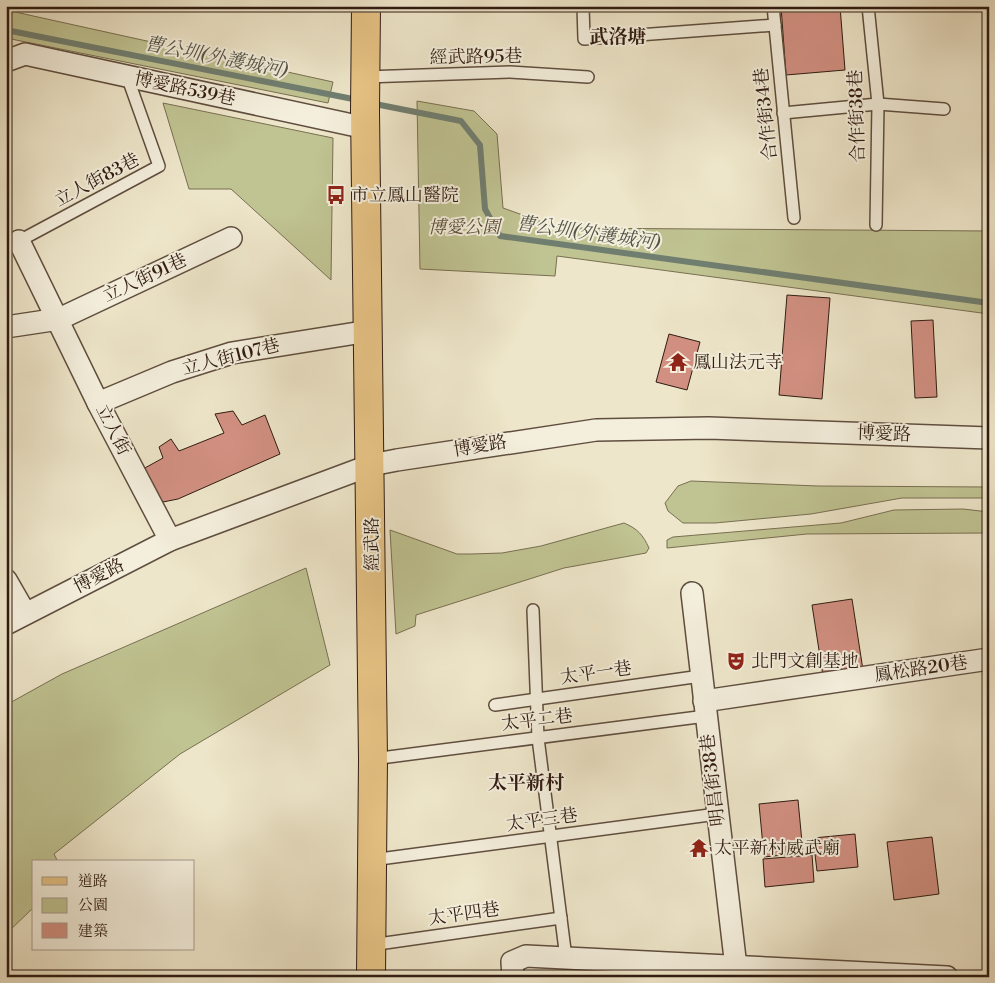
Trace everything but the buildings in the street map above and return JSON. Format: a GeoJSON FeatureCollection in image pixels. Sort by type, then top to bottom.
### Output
{"type":"FeatureCollection","features":[{"type":"Feature","properties":{"kind":"main road","name":"經武路"},"geometry":{"type":"LineString","coordinates":[[366,6],[365,102],[371,465],[373,759],[371,977]]}},
{"type":"Feature","properties":{"kind":"street","name":"博愛路539巷"},"geometry":{"type":"LineString","coordinates":[[6,61],[25,54],[128,76],[365,102]]}},
{"type":"Feature","properties":{"kind":"street","name":"立人街91巷"},"geometry":{"type":"LineString","coordinates":[[59,319],[231,238]]}},
{"type":"Feature","properties":{"kind":"street","name":"立人街"},"geometry":{"type":"LineString","coordinates":[[19,241],[59,319],[98,403],[170,540]]}},
{"type":"Feature","properties":{"kind":"street"},"geometry":{"type":"LineString","coordinates":[[6,327],[59,319]]}},
{"type":"Feature","properties":{"kind":"street","name":"立人街107巷"},"geometry":{"type":"LineString","coordinates":[[98,403],[172,372],[232,353],[369,331]]}},
{"type":"Feature","properties":{"kind":"street","name":"博愛路"},"geometry":{"type":"LineString","coordinates":[[6,624],[170,540],[371,465],[512,441],[596,430],[709,428],[989,438]]}},
{"type":"Feature","properties":{"kind":"street"},"geometry":{"type":"LineString","coordinates":[[6,580],[25,613]]}},
{"type":"Feature","properties":{"kind":"street","name":"明昌街38巷"},"geometry":{"type":"LineString","coordinates":[[692,593],[736,966]]}},
{"type":"Feature","properties":{"kind":"street","name":"鳳松路20巷"},"geometry":{"type":"LineString","coordinates":[[705,709],[989,659]]}},
{"type":"Feature","properties":{"kind":"street"},"geometry":{"type":"LineString","coordinates":[[513,977],[512,962],[526,956],[566,958],[601,968],[736,966],[947,977]]}},
{"type":"Feature","properties":{"kind":"lane"},"geometry":{"type":"LineString","coordinates":[[583,6],[584,39],[775,25]]}},
{"type":"Feature","properties":{"kind":"lane","name":"合作街34巷"},"geometry":{"type":"LineString","coordinates":[[773,6],[794,218]]}},
{"type":"Feature","properties":{"kind":"lane","name":"合作街38巷"},"geometry":{"type":"LineString","coordinates":[[868,6],[878,104],[876,225]]}},
{"type":"Feature","properties":{"kind":"lane","name":"經武路95巷"},"geometry":{"type":"LineString","coordinates":[[365,102],[510,72],[588,77]]}},
{"type":"Feature","properties":{"kind":"lane","name":"立人街83巷"},"geometry":{"type":"LineString","coordinates":[[19,241],[159,166],[128,76]]}},
{"type":"Feature","properties":{"kind":"lane"},"geometry":{"type":"LineString","coordinates":[[784,113],[878,104],[944,109]]}},
{"type":"Feature","properties":{"kind":"lane"},"geometry":{"type":"LineString","coordinates":[[533,610],[538,738],[566,958]]}},
{"type":"Feature","properties":{"kind":"lane","name":"太平一巷"},"geometry":{"type":"LineString","coordinates":[[495,705],[701,676]]}},
{"type":"Feature","properties":{"kind":"lane","name":"太平二巷"},"geometry":{"type":"LineString","coordinates":[[373,759],[538,738],[705,709]]}},
{"type":"Feature","properties":{"kind":"lane","name":"太平三巷"},"geometry":{"type":"LineString","coordinates":[[372,860],[718,814]]}},
{"type":"Feature","properties":{"kind":"lane","name":"太平四巷"},"geometry":{"type":"LineString","coordinates":[[371,945],[561,918]]}},
{"type":"Feature","properties":{"kind":"green space"},"geometry":{"type":"Polygon","coordinates":[[[6,10],[333,82],[328,103],[6,38],[6,10]]]}},
{"type":"Feature","properties":{"kind":"green space","name":"博愛公園"},"geometry":{"type":"Polygon","coordinates":[[[417,101],[474,111],[497,134],[503,208],[559,228],[989,231],[989,314],[557,256],[555,276],[420,269],[417,101]]]}},
{"type":"Feature","properties":{"kind":"green space"},"geometry":{"type":"Polygon","coordinates":[[[163,103],[333,138],[331,280],[231,189],[189,189],[163,103]]]}},
{"type":"Feature","properties":{"kind":"green space"},"geometry":{"type":"Polygon","coordinates":[[[691,481],[818,486],[989,487],[989,498],[902,498],[811,514],[715,523],[683,523],[668,511],[665,503],[678,486],[691,481]]]}},
{"type":"Feature","properties":{"kind":"green space"},"geometry":{"type":"Polygon","coordinates":[[[963,509],[989,512],[989,533],[807,534],[667,548],[667,540],[673,537],[841,523],[894,510],[963,509]]]}},
{"type":"Feature","properties":{"kind":"green space"},"geometry":{"type":"Polygon","coordinates":[[[624,523],[642,536],[649,548],[646,553],[564,568],[416,615],[415,626],[396,634],[390,530],[457,554],[471,554],[502,553],[541,546],[624,523]]]}},
{"type":"Feature","properties":{"kind":"green space"},"geometry":{"type":"Polygon","coordinates":[[[306,568],[330,665],[180,754],[54,854],[57,860],[32,860],[32,909],[6,934],[6,705],[62,674],[306,568]]]}},
{"type":"Feature","properties":{"kind":"waterway","name":"曹公圳(外護城河)"},"geometry":{"type":"LineString","coordinates":[[6,30],[358,100]]}},
{"type":"Feature","properties":{"kind":"waterway","name":"曹公圳(外護城河)"},"geometry":{"type":"LineString","coordinates":[[370,103],[461,121],[480,145],[485,209],[500,236],[989,303]]}},
{"type":"Feature","properties":{"kind":"place","name":"市立鳳山醫院"},"geometry":{"type":"Point","coordinates":[336,195]}},
{"type":"Feature","properties":{"kind":"place","name":"鳳山法元寺"},"geometry":{"type":"Point","coordinates":[678,362]}},
{"type":"Feature","properties":{"kind":"place","name":"北門文創基地"},"geometry":{"type":"Point","coordinates":[736,661]}},
{"type":"Feature","properties":{"kind":"place","name":"太平新村威武廟"},"geometry":{"type":"Point","coordinates":[699,848]}},
{"type":"Feature","properties":{"kind":"district","name":"武洛塘"},"geometry":{"type":"Point","coordinates":[618,37]}},
{"type":"Feature","properties":{"kind":"district","name":"太平新村"},"geometry":{"type":"Point","coordinates":[526,783]}}]}
